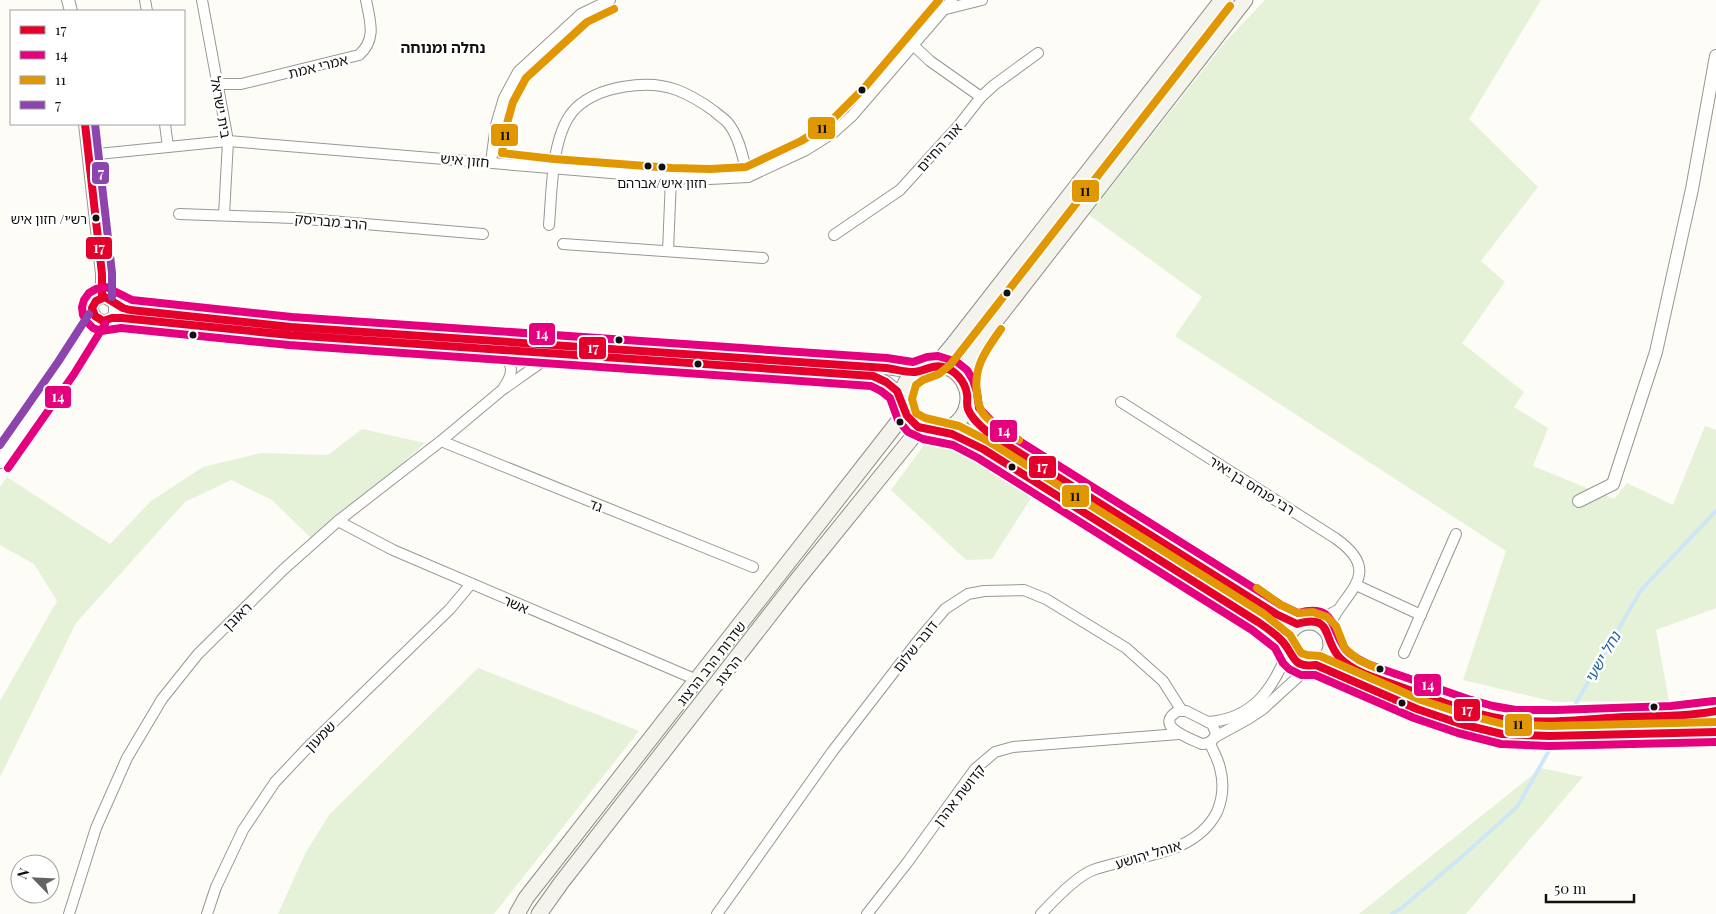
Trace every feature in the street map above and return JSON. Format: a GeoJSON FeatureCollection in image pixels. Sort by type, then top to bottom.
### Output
{"type":"FeatureCollection","features":[{"type":"Feature","properties":{"kind":"main road"},"geometry":{"type":"LineString","coordinates":[[935,366],[1222,0]]}},
{"type":"Feature","properties":{"kind":"main road"},"geometry":{"type":"LineString","coordinates":[[938,431],[956,423],[963,415],[967,406],[965,385],[968,364],[983,337],[1245,0]]}},
{"type":"Feature","properties":{"kind":"main road"},"geometry":{"type":"LineString","coordinates":[[965,385],[958,375],[952,371],[935,366],[921,369],[915,372],[905,384],[904,406],[914,424],[920,428],[959,437],[991,454],[1240,610],[1274,634],[1298,664],[1313,666],[1417,709],[1461,724],[1502,734],[1549,736],[1716,732]]}},
{"type":"Feature","properties":{"kind":"main road","name":"שדרות הרב הרצוג"},"geometry":{"type":"LineString","coordinates":[[517,914],[526,898],[697,680],[904,406]]}},
{"type":"Feature","properties":{"kind":"main road"},"geometry":{"type":"LineString","coordinates":[[967,406],[978,424],[991,434],[1276,614],[1297,624]]}},
{"type":"Feature","properties":{"kind":"main road","name":"הרצוג"},"geometry":{"type":"LineString","coordinates":[[539,914],[561,883],[797,580],[920,428]]}},
{"type":"Feature","properties":{"kind":"main road"},"geometry":{"type":"LineString","coordinates":[[1287,648],[1289,633],[1297,624],[1308,621],[1314,622],[1320,624],[1338,656],[1367,675],[1441,701],[1513,720],[1557,721],[1691,715],[1716,711]]}},
{"type":"Feature","properties":{"kind":"main road"},"geometry":{"type":"LineString","coordinates":[[1313,666],[1327,657],[1329,637]]}},
{"type":"Feature","properties":{"kind":"street","name":"בית ישראל"},"geometry":{"type":"LineString","coordinates":[[202,0],[228,141],[224,215]]}},
{"type":"Feature","properties":{"kind":"street","name":"אמרי אמת"},"geometry":{"type":"LineString","coordinates":[[217,84],[241,84],[359,55],[365,50],[371,36],[371,24],[366,0]]}},
{"type":"Feature","properties":{"kind":"street"},"geometry":{"type":"LineString","coordinates":[[491,162],[496,125],[504,98],[518,72],[581,14],[610,0]]}},
{"type":"Feature","properties":{"kind":"street","name":"חזון איש"},"geometry":{"type":"LineString","coordinates":[[88,155],[228,141],[671,178],[710,179],[748,177],[806,150],[833,133],[872,94],[952,0]]}},
{"type":"Feature","properties":{"kind":"street"},"geometry":{"type":"LineString","coordinates":[[946,9],[982,0]]}},
{"type":"Feature","properties":{"kind":"street"},"geometry":{"type":"LineString","coordinates":[[913,45],[930,61],[981,97]]}},
{"type":"Feature","properties":{"kind":"street","name":"אור החיים"},"geometry":{"type":"LineString","coordinates":[[834,235],[900,190],[959,125],[981,97],[994,85],[1038,54]]}},
{"type":"Feature","properties":{"kind":"street"},"geometry":{"type":"LineString","coordinates":[[1579,501],[1613,484],[1656,352],[1692,189],[1716,56]]}},
{"type":"Feature","properties":{"kind":"street"},"geometry":{"type":"LineString","coordinates":[[549,224],[553,169],[558,140],[568,120],[576,108],[600,93],[624,87],[651,85],[677,90],[705,105],[728,123],[737,139],[748,177]]}},
{"type":"Feature","properties":{"kind":"street"},"geometry":{"type":"LineString","coordinates":[[85,125],[102,274],[102,297]]}},
{"type":"Feature","properties":{"kind":"street"},"geometry":{"type":"LineString","coordinates":[[165,125],[168,147]]}},
{"type":"Feature","properties":{"kind":"street"},"geometry":{"type":"LineString","coordinates":[[668,251],[671,178]]}},
{"type":"Feature","properties":{"kind":"street","name":"הרב מבריסק"},"geometry":{"type":"LineString","coordinates":[[179,214],[294,218],[483,234]]}},
{"type":"Feature","properties":{"kind":"street"},"geometry":{"type":"LineString","coordinates":[[563,244],[763,258]]}},
{"type":"Feature","properties":{"kind":"street"},"geometry":{"type":"LineString","coordinates":[[904,406],[895,389],[888,383],[873,376],[860,374],[290,335],[112,318],[106,321],[97,319],[92,312],[93,304],[102,297],[109,298],[123,308],[138,312],[291,328],[886,368],[915,372]]}},
{"type":"Feature","properties":{"kind":"street"},"geometry":{"type":"LineString","coordinates":[[112,318],[116,311],[115,303]]}},
{"type":"Feature","properties":{"kind":"street"},"geometry":{"type":"LineString","coordinates":[[0,462],[66,368],[97,319]]}},
{"type":"Feature","properties":{"kind":"street","name":"ראובן"},"geometry":{"type":"LineString","coordinates":[[488,348],[505,357],[511,367],[509,379],[502,390]]}},
{"type":"Feature","properties":{"kind":"street","name":"ראובן"},"geometry":{"type":"LineString","coordinates":[[69,914],[96,828],[127,758],[162,699],[198,654],[284,569],[338,521],[441,441],[502,390],[541,362],[559,353]]}},
{"type":"Feature","properties":{"kind":"street","name":"רבי פנחס בן יאיר"},"geometry":{"type":"LineString","coordinates":[[1121,402],[1343,543],[1353,553],[1360,565],[1360,574],[1356,585],[1334,616],[1329,637]]}},
{"type":"Feature","properties":{"kind":"street","name":"גד"},"geometry":{"type":"LineString","coordinates":[[441,441],[753,567]]}},
{"type":"Feature","properties":{"kind":"street","name":"אשר"},"geometry":{"type":"LineString","coordinates":[[338,521],[393,550],[697,680]]}},
{"type":"Feature","properties":{"kind":"street"},"geometry":{"type":"LineString","coordinates":[[1404,653],[1456,534]]}},
{"type":"Feature","properties":{"kind":"street","name":"שמעון"},"geometry":{"type":"LineString","coordinates":[[207,914],[216,887],[243,830],[275,782],[311,744],[450,608],[470,584]]}},
{"type":"Feature","properties":{"kind":"street"},"geometry":{"type":"LineString","coordinates":[[1356,585],[1421,615]]}},
{"type":"Feature","properties":{"kind":"street","name":"דובר שלום"},"geometry":{"type":"LineString","coordinates":[[717,914],[832,752],[917,642],[945,609],[968,594],[984,591],[1024,590],[1046,599],[1126,648],[1163,681],[1182,711]]}},
{"type":"Feature","properties":{"kind":"street","name":"רבי פנחס בן יאיר"},"geometry":{"type":"LineString","coordinates":[[1314,622],[1341,608]]}},
{"type":"Feature","properties":{"kind":"street"},"geometry":{"type":"LineString","coordinates":[[1287,648],[1274,683],[1255,703],[1233,717],[1208,722],[1182,711],[1175,713],[1170,721],[1172,729],[1202,744],[1212,740],[1263,709],[1313,666]]}},
{"type":"Feature","properties":{"kind":"street","name":"אוהל יהושע"},"geometry":{"type":"LineString","coordinates":[[1041,914],[1059,894],[1092,870],[1164,851],[1186,843],[1200,835],[1212,820],[1221,803],[1223,787],[1220,767],[1212,740],[1215,730],[1208,722]]}},
{"type":"Feature","properties":{"kind":"street","name":"קדושת אהרן"},"geometry":{"type":"LineString","coordinates":[[867,914],[907,863],[975,769],[996,752],[1013,747],[1179,734]]}},
{"type":"Feature","properties":{"kind":"green space"},"geometry":{"type":"Polygon","coordinates":[[[1265,0],[1541,0],[1469,119],[1538,187],[1481,261],[1505,282],[1462,343],[1524,392],[1514,407],[1548,428],[1533,466],[1614,499],[1627,483],[1673,505],[1705,426],[1716,430],[1716,608],[1656,630],[1669,701],[1555,702],[1463,680],[1506,551],[1175,336],[1202,297],[1089,215],[1225,42],[1265,0]]]}},
{"type":"Feature","properties":{"kind":"green space"},"geometry":{"type":"Polygon","coordinates":[[[362,429],[425,443],[315,542],[272,500],[231,480],[185,502],[76,623],[0,777],[0,701],[57,601],[34,564],[0,545],[0,487],[7,477],[110,544],[151,501],[203,467],[261,453],[328,455],[362,429]]]}},
{"type":"Feature","properties":{"kind":"green space"},"geometry":{"type":"Polygon","coordinates":[[[940,437],[956,442],[1035,492],[992,559],[966,560],[891,490],[927,441],[940,437]]]}},
{"type":"Feature","properties":{"kind":"green space"},"geometry":{"type":"Polygon","coordinates":[[[478,668],[639,731],[494,914],[278,914],[306,852],[329,815],[478,668]]]}},
{"type":"Feature","properties":{"kind":"green space"},"geometry":{"type":"Polygon","coordinates":[[[1541,768],[1583,777],[1466,914],[1359,914],[1541,768]]]}},
{"type":"Feature","properties":{"kind":"waterway","name":"נחל ישעי"},"geometry":{"type":"LineString","coordinates":[[1568,717],[1641,590],[1716,511]]}},
{"type":"Feature","properties":{"kind":"waterway","name":"נחל ישעי"},"geometry":{"type":"LineString","coordinates":[[1392,914],[1464,855],[1517,807],[1555,740]]}},
{"type":"Feature","properties":{"kind":"transit line","name":"11"},"geometry":{"type":"LineString","coordinates":[[614,9],[587,22],[526,78],[513,102],[506,127],[502,153],[672,168],[710,169],[746,167],[801,141],[827,125],[865,87],[939,0]]}},
{"type":"Feature","properties":{"kind":"transit line","name":"11"},"geometry":{"type":"LineString","coordinates":[[1230,6],[951,364],[939,374],[916,385],[912,399],[916,413],[925,418],[959,426],[988,441],[1264,614],[1290,635],[1301,653],[1320,656],[1421,700],[1503,724],[1549,726],[1716,722]]}},
{"type":"Feature","properties":{"kind":"transit line","name":"17"},"geometry":{"type":"LineString","coordinates":[[85,125],[102,274],[102,297]]}},
{"type":"Feature","properties":{"kind":"transit line","name":"7"},"geometry":{"type":"LineString","coordinates":[[95,125],[112,273],[112,297]]}},
{"type":"Feature","properties":{"kind":"transit line","name":"14"},"geometry":{"type":"LineString","coordinates":[[1714,701],[1671,706],[1516,710],[1468,699],[1370,665],[1347,651],[1327,615],[1311,611],[1298,613],[1281,605],[997,427],[979,408],[977,392],[967,370],[957,362],[938,356],[927,357],[913,362],[887,358],[292,317],[132,300],[106,287],[89,293],[82,307],[83,315],[87,322],[93,328],[101,331],[121,328],[289,345],[871,386],[890,398],[898,420],[908,432],[923,439],[953,445],[978,458],[1252,630],[1275,648],[1283,663],[1289,669],[1301,675],[1315,675],[1414,718],[1458,733],[1501,744],[1549,746],[1716,742]]}},
{"type":"Feature","properties":{"kind":"transit line","name":"17"},"geometry":{"type":"LineString","coordinates":[[1716,711],[1671,716],[1549,722],[1518,721],[1488,716],[1458,707],[1372,677],[1350,666],[1340,658],[1322,625],[1317,622],[1297,624],[1276,614],[991,435],[972,417],[967,407],[966,389],[962,381],[952,371],[939,366],[910,372],[886,368],[291,327],[130,310],[105,297],[96,301],[92,308],[95,316],[103,321],[112,318],[122,318],[290,335],[873,376],[886,382],[897,391],[907,416],[918,427],[952,434],[983,449],[1261,624],[1280,639],[1295,660],[1302,665],[1316,665],[1417,709],[1461,724],[1502,734],[1549,736],[1716,732]]}},
{"type":"Feature","properties":{"kind":"transit line","name":"7"},"geometry":{"type":"LineString","coordinates":[[0,445],[89,314]]}},
{"type":"Feature","properties":{"kind":"transit line","name":"14"},"geometry":{"type":"LineString","coordinates":[[8,468],[74,374],[105,324]]}},
{"type":"Feature","properties":{"kind":"transit line","name":"11"},"geometry":{"type":"LineString","coordinates":[[1001,329],[986,351],[979,366],[976,383],[978,400],[980,409],[986,417],[1019,440]]}},
{"type":"Feature","properties":{"kind":"transit line","name":"11"},"geometry":{"type":"LineString","coordinates":[[1257,588],[1281,605],[1298,613],[1313,612],[1327,617],[1336,626],[1345,649],[1359,660],[1377,668]]}},
{"type":"Feature","properties":{"kind":"place","name":"חזון איש/אברהם"},"geometry":{"type":"Point","coordinates":[662,167]}},
{"type":"Feature","properties":{"kind":"place","name":"רש׳י/ חזון איש"},"geometry":{"type":"Point","coordinates":[96,218]}},
{"type":"Feature","properties":{"kind":"district","name":"נחלה ומנוחה"},"geometry":{"type":"Point","coordinates":[443,47]}}]}
